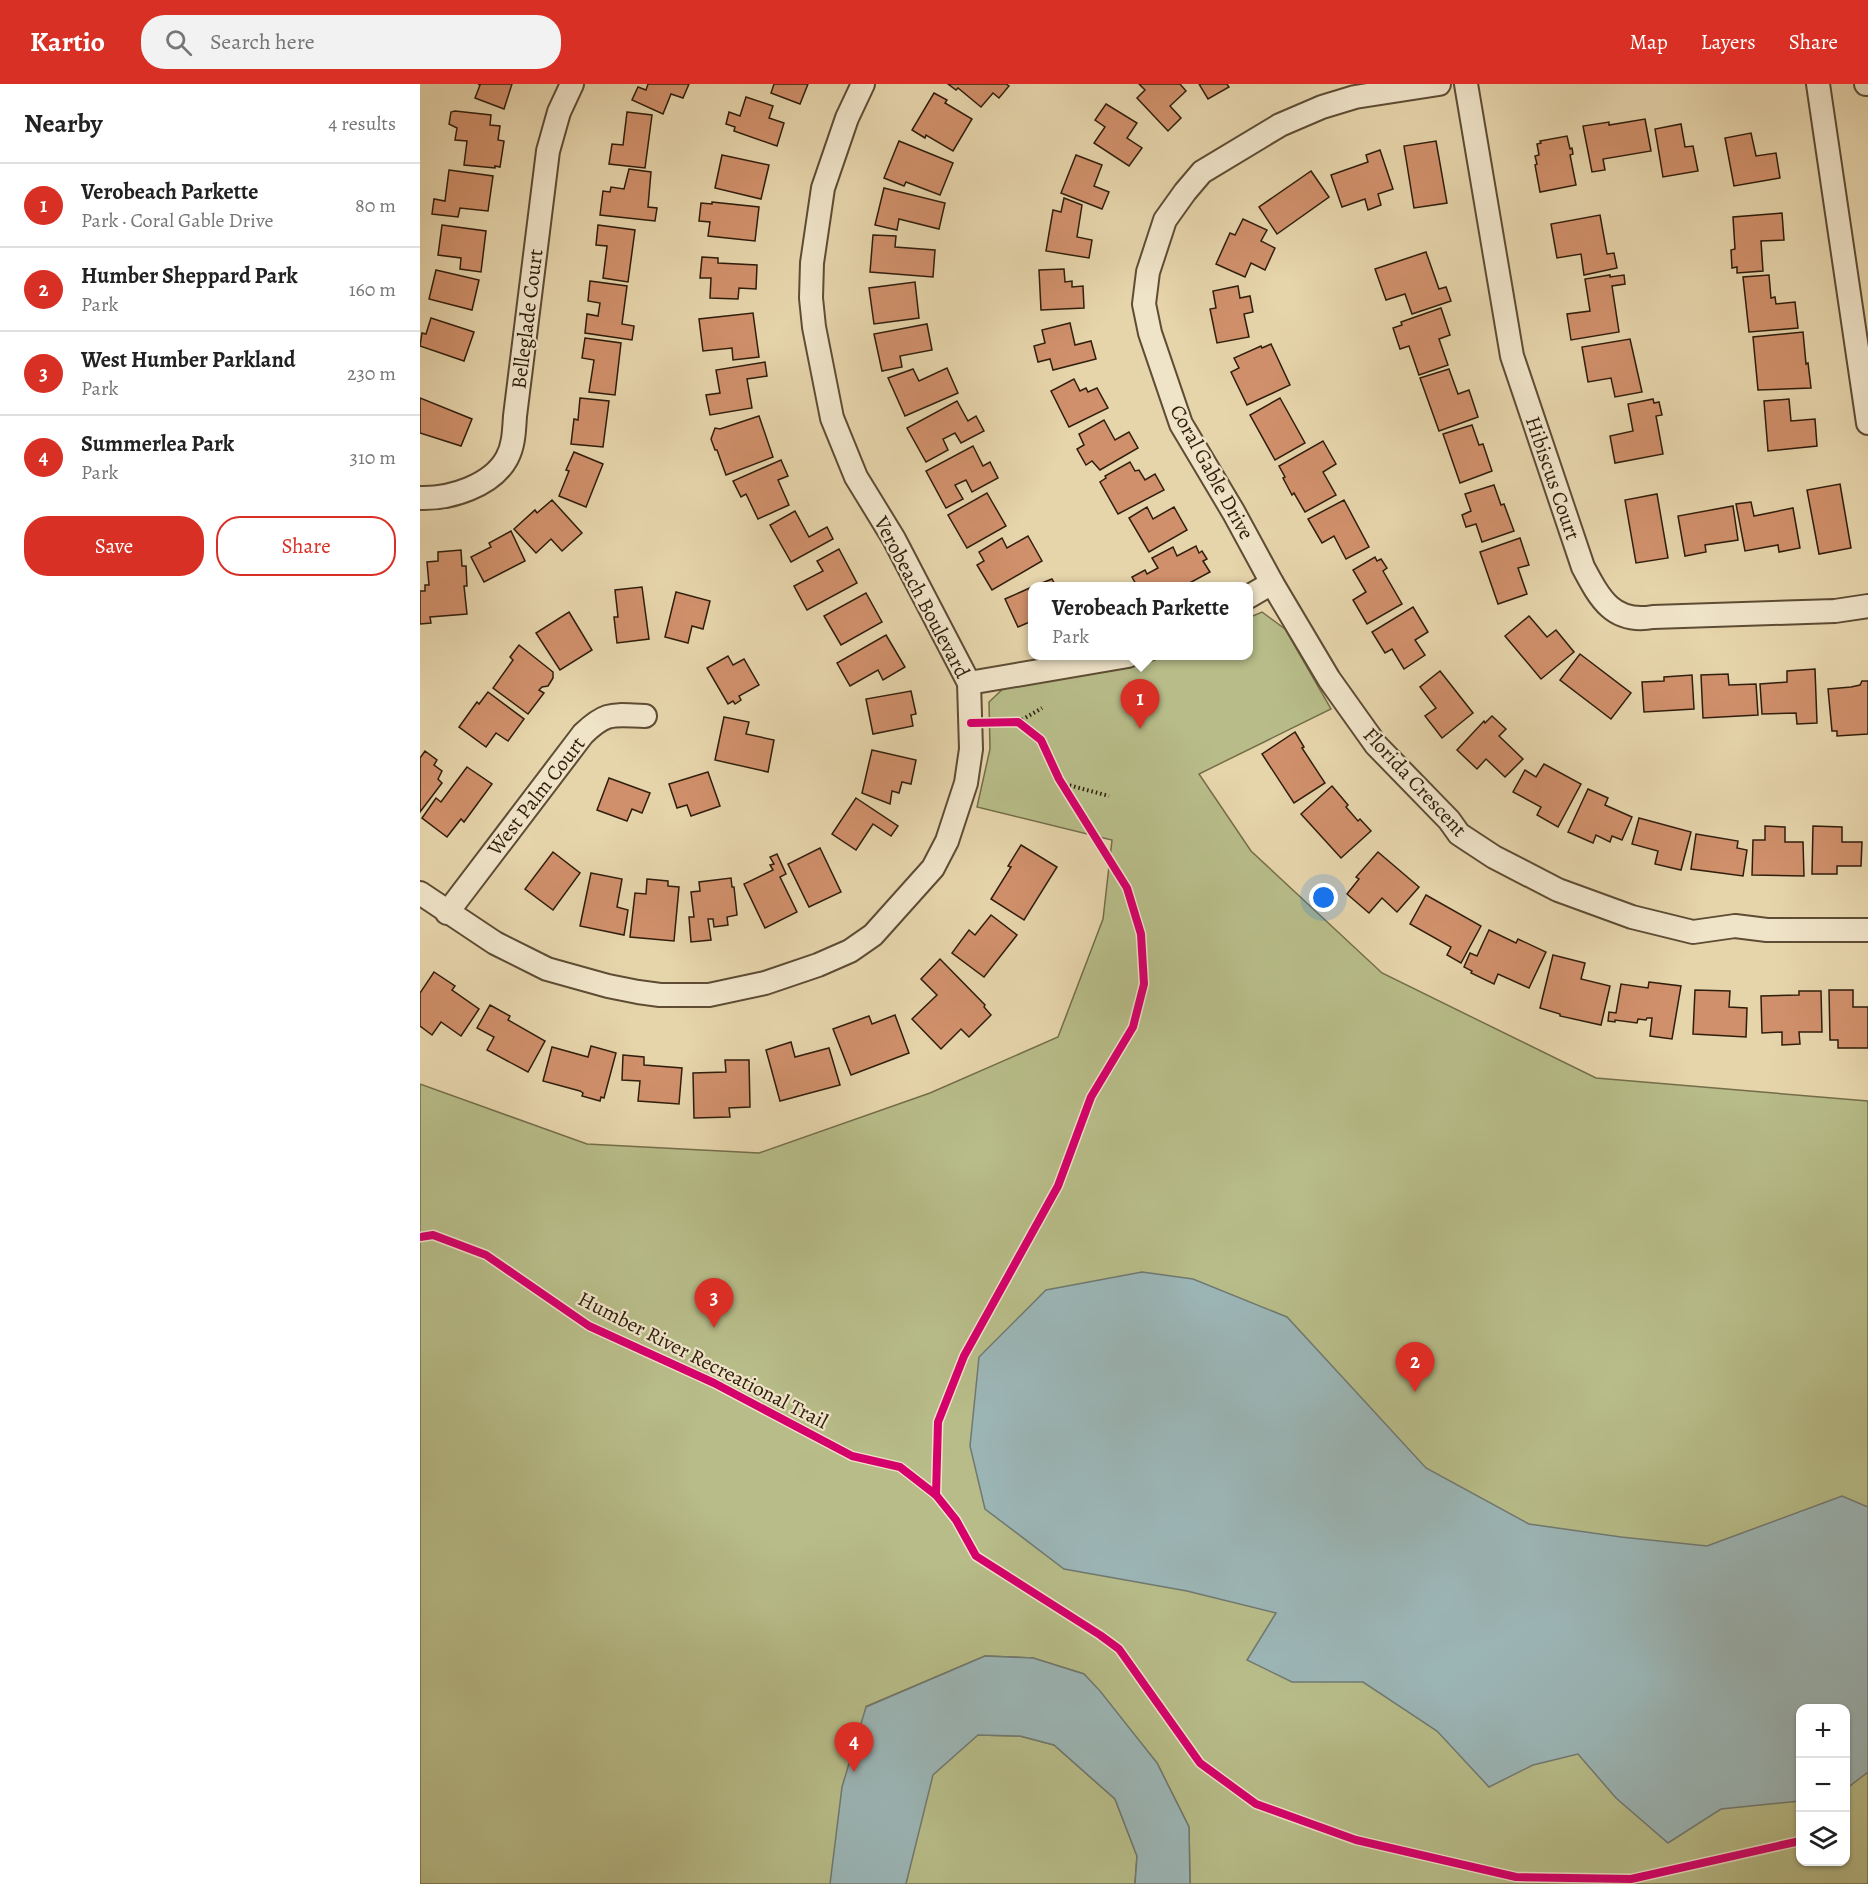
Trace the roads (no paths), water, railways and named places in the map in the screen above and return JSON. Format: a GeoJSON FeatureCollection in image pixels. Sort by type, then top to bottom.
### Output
{"type":"FeatureCollection","features":[{"type":"Feature","properties":{"kind":"street","name":"Belleglade Court"},"geometry":{"type":"LineString","coordinates":[[420,498],[448,496],[474,486],[494,474],[507,458],[514,438],[514,416],[548,151],[559,112],[572,84]]}},
{"type":"Feature","properties":{"kind":"street","name":"Verobeach Boulevard"},"geometry":{"type":"LineString","coordinates":[[420,893],[495,943],[547,969],[638,992],[660,995],[710,995],[765,983],[818,965],[850,951],[873,935],[933,868],[947,841],[966,783],[971,749],[969,683],[894,539],[856,477],[832,418],[814,327],[811,298],[812,263],[823,188],[846,117],[862,84]]}},
{"type":"Feature","properties":{"kind":"street","name":"Coral Gable Drive"},"geometry":{"type":"LineString","coordinates":[[1272,583],[1181,424],[1169,392],[1150,333],[1144,304],[1148,272],[1155,249],[1165,220],[1185,192],[1202,172],[1231,153],[1280,125],[1322,107],[1355,97],[1439,84]]}},
{"type":"Feature","properties":{"kind":"street","name":"Hibiscus Court"},"geometry":{"type":"LineString","coordinates":[[1466,84],[1512,356],[1583,567],[1599,597],[1618,613],[1637,620],[1653,617],[1835,610],[1868,606]]}},
{"type":"Feature","properties":{"kind":"street"},"geometry":{"type":"LineString","coordinates":[[1818,84],[1868,423]]}},
{"type":"Feature","properties":{"kind":"street"},"geometry":{"type":"LineString","coordinates":[[1253,594],[1272,583]]}},
{"type":"Feature","properties":{"kind":"street","name":"Florida Crescent"},"geometry":{"type":"LineString","coordinates":[[1272,583],[1329,679],[1376,745],[1449,820],[1459,834],[1494,857],[1558,891],[1632,917],[1693,932],[1735,926],[1767,930],[1868,930]]}},
{"type":"Feature","properties":{"kind":"street"},"geometry":{"type":"LineString","coordinates":[[969,683],[1105,660]]}},
{"type":"Feature","properties":{"kind":"street","name":"West Palm Court"},"geometry":{"type":"LineString","coordinates":[[447,913],[600,718],[645,716]]}},
{"type":"Feature","properties":{"kind":"water"},"geometry":{"type":"Polygon","coordinates":[[[1142,1272],[1193,1279],[1287,1317],[1426,1468],[1529,1524],[1707,1546],[1842,1496],[1868,1507],[1868,1772],[1850,1786],[1850,1704],[1796,1704],[1796,1801],[1721,1809],[1668,1843],[1616,1798],[1578,1754],[1533,1765],[1489,1787],[1437,1731],[1363,1682],[1292,1682],[1247,1660],[1276,1613],[1187,1591],[1064,1569],[985,1509],[970,1446],[979,1357],[1046,1290],[1142,1272]]]}},
{"type":"Feature","properties":{"kind":"water"},"geometry":{"type":"Polygon","coordinates":[[[985,1656],[1033,1658],[1084,1674],[1100,1691],[1157,1763],[1189,1827],[1190,1884],[1135,1884],[1137,1856],[1115,1799],[1054,1745],[1020,1736],[978,1735],[933,1775],[906,1884],[830,1884],[842,1787],[866,1707],[985,1656]]]}},
{"type":"Feature","properties":{"kind":"place","name":"Verobeach Parkette"},"geometry":{"type":"Point","coordinates":[1140,729]}},
{"type":"Feature","properties":{"kind":"place","name":"West Humber Parkland"},"geometry":{"type":"Point","coordinates":[714,1328]}},
{"type":"Feature","properties":{"kind":"place","name":"Humber Sheppard Park"},"geometry":{"type":"Point","coordinates":[1415,1392]}},
{"type":"Feature","properties":{"kind":"place","name":"Summerlea Park"},"geometry":{"type":"Point","coordinates":[854,1772]}}]}
